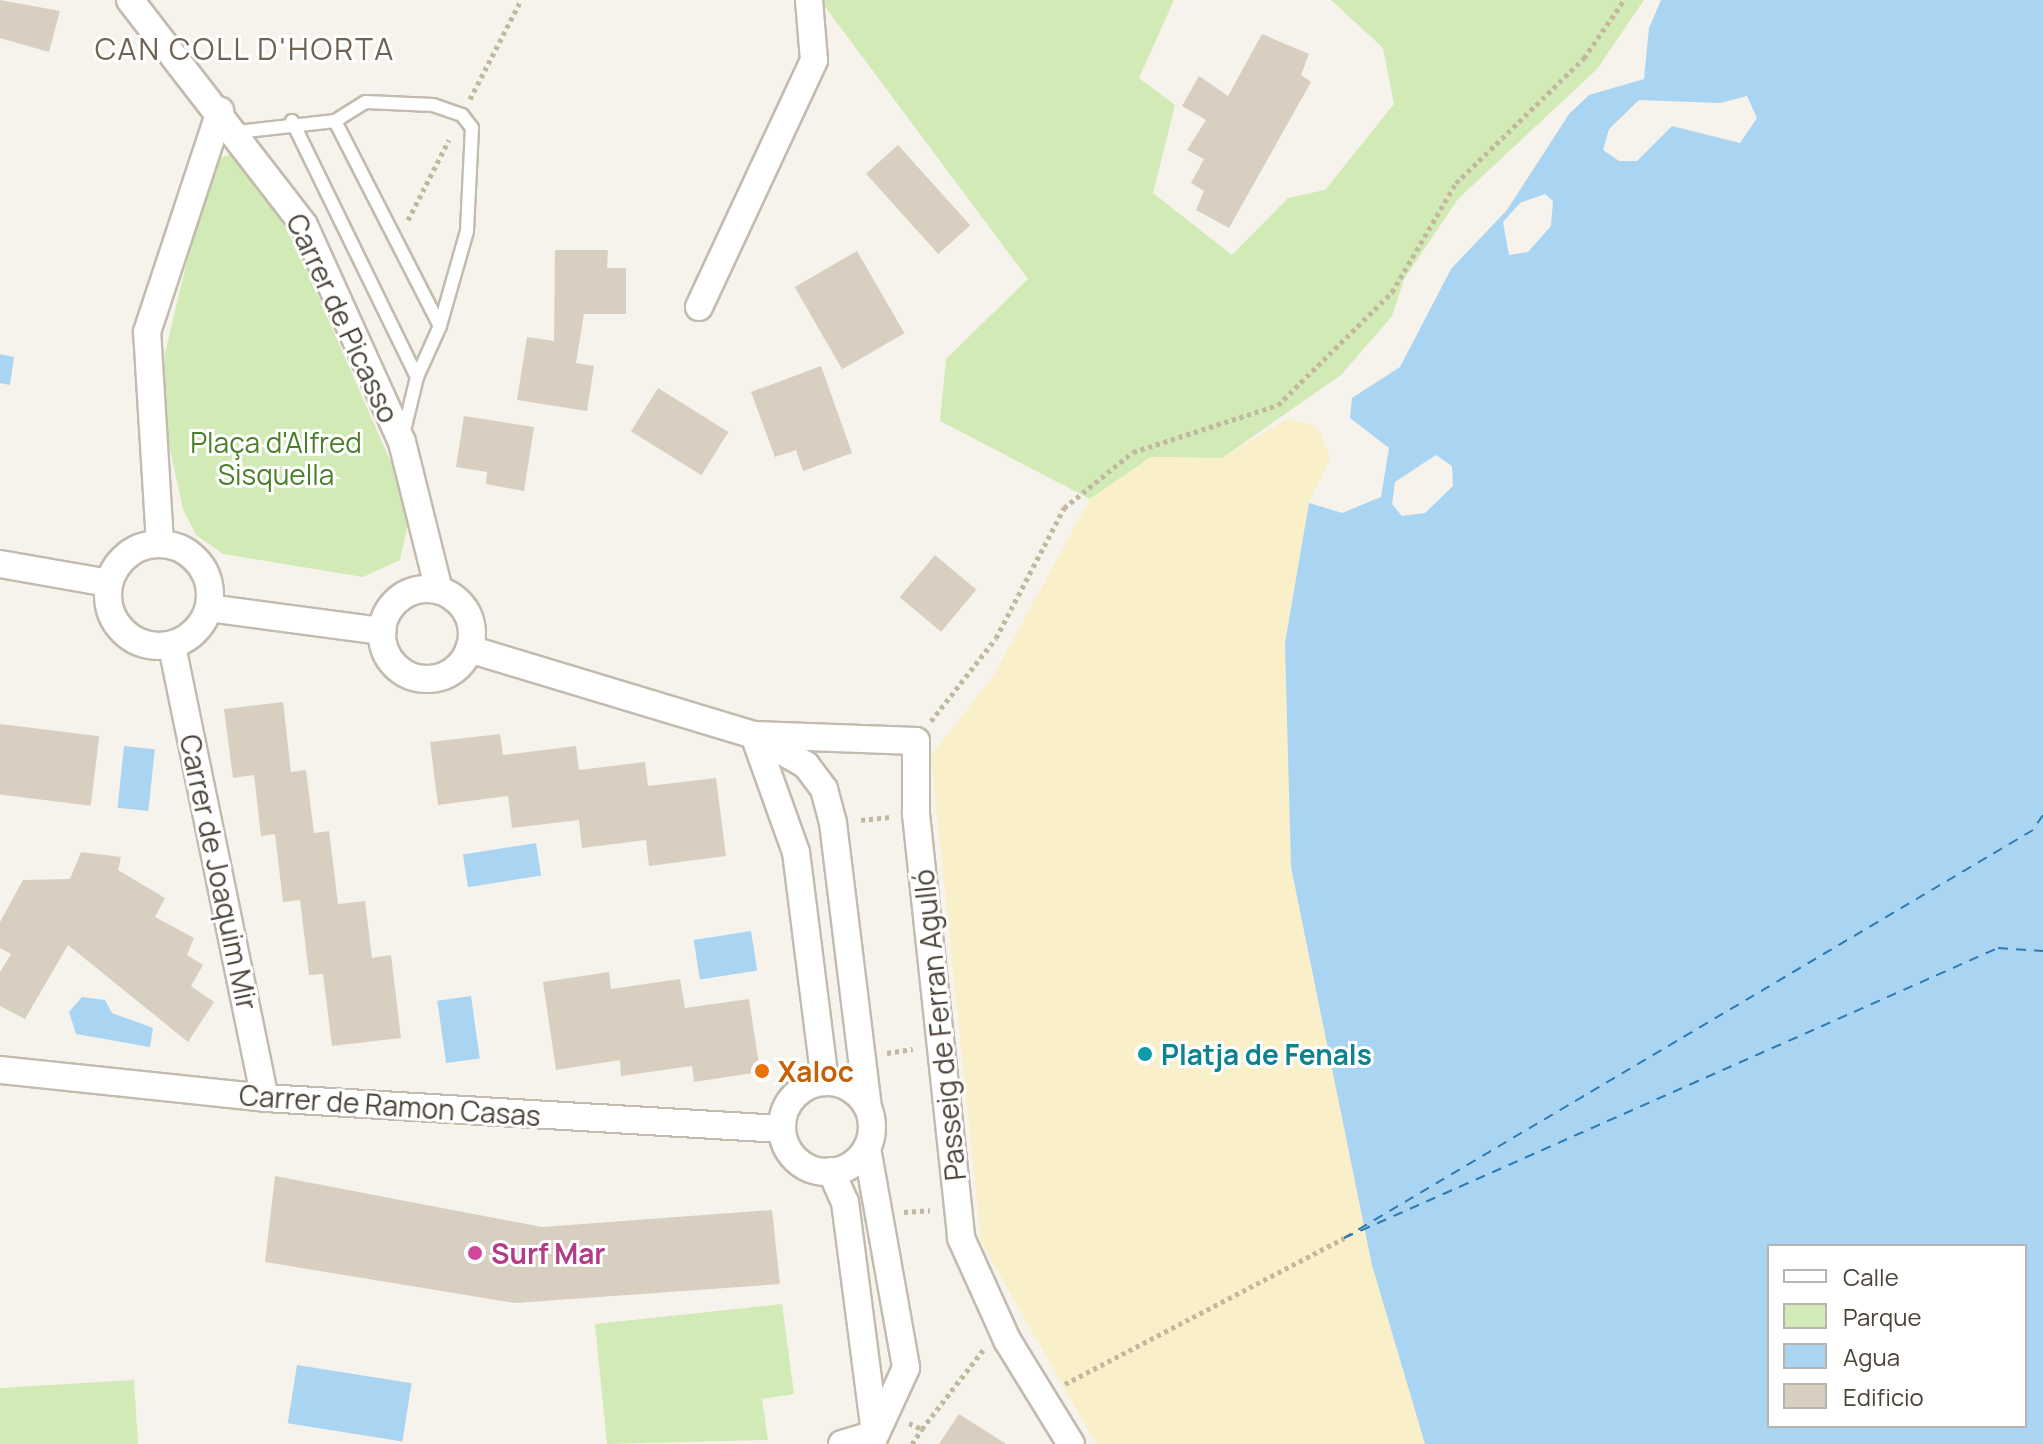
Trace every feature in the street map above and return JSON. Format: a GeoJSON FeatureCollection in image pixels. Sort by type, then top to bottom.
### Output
{"type":"FeatureCollection","features":[{"type":"Feature","properties":{"kind":"street","name":"Carrer de Picasso"},"geometry":{"type":"LineString","coordinates":[[130,0],[237,132],[304,225],[402,442],[439,590]]}},
{"type":"Feature","properties":{"kind":"street"},"geometry":{"type":"LineString","coordinates":[[699,307],[814,60],[809,0]]}},
{"type":"Feature","properties":{"kind":"street"},"geometry":{"type":"LineString","coordinates":[[160,543],[147,332],[220,111]]}},
{"type":"Feature","properties":{"kind":"street"},"geometry":{"type":"LineString","coordinates":[[160,543],[200,564],[209,608],[196,632],[172,646],[137,643],[123,632],[113,618],[109,583],[128,554],[160,543]]}},
{"type":"Feature","properties":{"kind":"street"},"geometry":{"type":"LineString","coordinates":[[0,564],[109,583]]}},
{"type":"Feature","properties":{"kind":"street"},"geometry":{"type":"LineString","coordinates":[[439,590],[470,620],[469,649],[452,671],[425,679],[389,659],[382,631],[401,597],[439,590]]}},
{"type":"Feature","properties":{"kind":"street"},"geometry":{"type":"LineString","coordinates":[[209,608],[382,631]]}},
{"type":"Feature","properties":{"kind":"street","name":"Carrer de Joaquim Mir"},"geometry":{"type":"LineString","coordinates":[[172,646],[265,1098]]}},
{"type":"Feature","properties":{"kind":"street"},"geometry":{"type":"LineString","coordinates":[[469,649],[754,735],[806,765],[824,789],[833,823],[868,1107],[867,1148],[906,1368],[877,1430],[842,1444]]}},
{"type":"Feature","properties":{"kind":"street"},"geometry":{"type":"LineString","coordinates":[[754,735],[916,741]]}},
{"type":"Feature","properties":{"kind":"street"},"geometry":{"type":"LineString","coordinates":[[754,735],[796,852],[825,1082]]}},
{"type":"Feature","properties":{"kind":"street","name":"Passeig de Ferran Agulló"},"geometry":{"type":"LineString","coordinates":[[916,741],[916,814],[961,1238],[1001,1327],[1071,1444]]}},
{"type":"Feature","properties":{"kind":"street","name":"Carrer de Ramon Casas"},"geometry":{"type":"LineString","coordinates":[[0,1070],[265,1098],[781,1129]]}},
{"type":"Feature","properties":{"kind":"street"},"geometry":{"type":"LineString","coordinates":[[867,1148],[856,1162],[831,1171],[802,1165],[781,1129],[794,1095],[825,1082],[856,1091],[868,1107]]}},
{"type":"Feature","properties":{"kind":"street"},"geometry":{"type":"LineString","coordinates":[[831,1171],[845,1202],[877,1430]]}},
{"type":"Feature","properties":{"kind":"lane"},"geometry":{"type":"LineString","coordinates":[[237,132],[292,121],[335,121],[366,102],[433,105],[462,115],[472,128],[467,231],[440,326],[417,377],[402,442]]}},
{"type":"Feature","properties":{"kind":"lane"},"geometry":{"type":"LineString","coordinates":[[292,121],[417,377]]}},
{"type":"Feature","properties":{"kind":"lane"},"geometry":{"type":"LineString","coordinates":[[335,121],[440,326]]}},
{"type":"Feature","properties":{"kind":"path"},"geometry":{"type":"LineString","coordinates":[[397,241],[521,0]]}},
{"type":"Feature","properties":{"kind":"path"},"geometry":{"type":"LineString","coordinates":[[916,741],[996,638],[1064,508],[1133,452],[1278,405],[1392,292],[1456,183],[1584,58],[1624,0]]}},
{"type":"Feature","properties":{"kind":"path"},"geometry":{"type":"LineString","coordinates":[[833,823],[916,814]]}},
{"type":"Feature","properties":{"kind":"path"},"geometry":{"type":"LineString","coordinates":[[861,1057],[942,1045]]}},
{"type":"Feature","properties":{"kind":"path"},"geometry":{"type":"LineString","coordinates":[[879,1214],[959,1207]]}},
{"type":"Feature","properties":{"kind":"path"},"geometry":{"type":"LineString","coordinates":[[1041,1396],[1344,1238]]}},
{"type":"Feature","properties":{"kind":"path"},"geometry":{"type":"LineString","coordinates":[[912,1444],[1001,1327]]}},
{"type":"Feature","properties":{"kind":"path"},"geometry":{"type":"LineString","coordinates":[[877,1430],[922,1429]]}},
{"type":"Feature","properties":{"kind":"green space"},"geometry":{"type":"Polygon","coordinates":[[[820,0],[1174,0],[1139,78],[1175,105],[1153,193],[1232,255],[1288,198],[1325,190],[1394,104],[1383,48],[1331,0],[1644,0],[1597,69],[1458,199],[1404,279],[1392,316],[1341,375],[1222,458],[1151,457],[1090,499],[940,421],[946,359],[1028,279],[820,0]]]}},
{"type":"Feature","properties":{"kind":"green space","name":"Plaça d'Alfred Sisquella"},"geometry":{"type":"Polygon","coordinates":[[[234,153],[263,186],[301,257],[396,474],[409,519],[400,560],[363,577],[223,554],[196,535],[183,509],[163,418],[162,366],[212,161],[234,153]]]}},
{"type":"Feature","properties":{"kind":"green space"},"geometry":{"type":"Polygon","coordinates":[[[782,1304],[794,1394],[762,1399],[768,1440],[607,1444],[595,1324],[782,1304]]]}},
{"type":"Feature","properties":{"kind":"green space"},"geometry":{"type":"Polygon","coordinates":[[[134,1380],[138,1444],[0,1444],[0,1388],[134,1380]]]}},
{"type":"Feature","properties":{"kind":"sand","name":"Platja de Fenals"},"geometry":{"type":"Polygon","coordinates":[[[1289,418],[1318,428],[1330,458],[1309,503],[1372,1265],[1425,1444],[1096,1444],[981,1241],[931,756],[993,676],[1090,499],[1151,457],[1222,458],[1289,418]]]}},
{"type":"Feature","properties":{"kind":"water"},"geometry":{"type":"Polygon","coordinates":[[[1661,0],[2043,0],[2043,1444],[1425,1444],[1372,1265],[1291,867],[1285,643],[1309,503],[1342,513],[1381,497],[1389,448],[1350,418],[1352,398],[1400,367],[1451,269],[1507,210],[1569,114],[1589,95],[1644,79],[1649,28],[1661,0]],[[1747,96],[1720,103],[1639,100],[1609,129],[1603,150],[1619,161],[1637,161],[1672,126],[1740,143],[1757,118],[1747,96]],[[1545,194],[1520,203],[1503,222],[1509,255],[1528,252],[1551,226],[1553,201],[1545,194]],[[1436,455],[1395,482],[1392,504],[1402,516],[1425,513],[1453,486],[1452,466],[1436,455]]]}},
{"type":"Feature","properties":{"kind":"water"},"geometry":{"type":"Polygon","coordinates":[[[0,354],[14,357],[10,385],[0,383],[0,354]]]}},
{"type":"Feature","properties":{"kind":"water"},"geometry":{"type":"Polygon","coordinates":[[[124,746],[155,749],[148,811],[118,808],[124,746]]]}},
{"type":"Feature","properties":{"kind":"water"},"geometry":{"type":"Polygon","coordinates":[[[536,843],[541,876],[468,887],[463,855],[536,843]]]}},
{"type":"Feature","properties":{"kind":"water"},"geometry":{"type":"Polygon","coordinates":[[[751,931],[757,971],[700,980],[694,940],[751,931]]]}},
{"type":"Feature","properties":{"kind":"water"},"geometry":{"type":"Polygon","coordinates":[[[471,996],[480,1058],[446,1063],[437,1001],[471,996]]]}},
{"type":"Feature","properties":{"kind":"water"},"geometry":{"type":"Polygon","coordinates":[[[82,997],[105,1000],[112,1013],[153,1028],[150,1047],[76,1034],[69,1012],[82,997]]]}},
{"type":"Feature","properties":{"kind":"water"},"geometry":{"type":"Polygon","coordinates":[[[297,1365],[412,1383],[402,1441],[288,1423],[297,1365]]]}},
{"type":"Feature","properties":{"kind":"building"},"geometry":{"type":"Polygon","coordinates":[[[0,0],[60,11],[49,52],[0,38],[0,0]]]}},
{"type":"Feature","properties":{"kind":"building"},"geometry":{"type":"Polygon","coordinates":[[[1262,34],[1309,54],[1301,75],[1311,82],[1229,228],[1196,210],[1204,191],[1191,183],[1204,159],[1187,150],[1206,120],[1182,106],[1199,76],[1228,96],[1262,34]]]}},
{"type":"Feature","properties":{"kind":"building"},"geometry":{"type":"Polygon","coordinates":[[[898,145],[970,225],[938,254],[866,174],[898,145]]]}},
{"type":"Feature","properties":{"kind":"building"},"geometry":{"type":"Polygon","coordinates":[[[555,250],[608,250],[607,268],[626,268],[626,314],[584,314],[576,363],[594,366],[587,411],[517,400],[527,337],[554,341],[555,250]]]}},
{"type":"Feature","properties":{"kind":"building"},"geometry":{"type":"Polygon","coordinates":[[[857,251],[904,333],[842,369],[795,287],[857,251]]]}},
{"type":"Feature","properties":{"kind":"building"},"geometry":{"type":"Polygon","coordinates":[[[821,366],[852,453],[803,471],[796,450],[775,457],[751,392],[821,366]]]}},
{"type":"Feature","properties":{"kind":"building"},"geometry":{"type":"Polygon","coordinates":[[[658,388],[728,432],[701,475],[631,431],[658,388]]]}},
{"type":"Feature","properties":{"kind":"building"},"geometry":{"type":"Polygon","coordinates":[[[464,416],[534,427],[524,491],[486,484],[487,472],[456,467],[464,416]]]}},
{"type":"Feature","properties":{"kind":"building"},"geometry":{"type":"Polygon","coordinates":[[[935,555],[976,590],[941,632],[900,597],[935,555]]]}},
{"type":"Feature","properties":{"kind":"building"},"geometry":{"type":"Polygon","coordinates":[[[283,702],[291,772],[306,770],[314,833],[329,831],[338,904],[365,901],[372,958],[391,955],[401,1038],[332,1046],[323,974],[309,975],[300,900],[283,902],[275,834],[261,836],[254,775],[233,778],[224,709],[283,702]]]}},
{"type":"Feature","properties":{"kind":"building"},"geometry":{"type":"Polygon","coordinates":[[[0,724],[99,736],[91,806],[0,795],[0,724]]]}},
{"type":"Feature","properties":{"kind":"building"},"geometry":{"type":"Polygon","coordinates":[[[500,734],[503,755],[576,746],[579,770],[645,762],[648,786],[716,778],[726,856],[649,866],[646,840],[582,848],[579,820],[512,828],[508,796],[438,805],[430,742],[500,734]]]}},
{"type":"Feature","properties":{"kind":"building"},"geometry":{"type":"Polygon","coordinates":[[[81,852],[121,857],[118,870],[165,898],[155,917],[194,938],[187,955],[203,965],[191,986],[214,1002],[188,1042],[68,945],[25,1019],[0,1006],[0,972],[11,954],[0,948],[0,922],[23,880],[70,879],[81,852]]]}},
{"type":"Feature","properties":{"kind":"building"},"geometry":{"type":"Polygon","coordinates":[[[609,972],[611,989],[680,979],[685,1008],[749,999],[760,1072],[694,1082],[692,1066],[621,1076],[620,1060],[556,1070],[543,982],[609,972]]]}},
{"type":"Feature","properties":{"kind":"building"},"geometry":{"type":"Polygon","coordinates":[[[275,1176],[542,1227],[772,1210],[780,1284],[515,1303],[265,1262],[275,1176]]]}},
{"type":"Feature","properties":{"kind":"building"},"geometry":{"type":"Polygon","coordinates":[[[959,1414],[1006,1444],[939,1444],[959,1414]]]}},
{"type":"Feature","properties":{"kind":"ferry route"},"geometry":{"type":"LineString","coordinates":[[2043,815],[2033,830],[1344,1238],[1998,948],[2043,951]]}},
{"type":"Feature","properties":{"kind":"place","name":"Platja de Fenals"},"geometry":{"type":"Point","coordinates":[1145,1054]}},
{"type":"Feature","properties":{"kind":"place","name":"Xaloc"},"geometry":{"type":"Point","coordinates":[762,1071]}},
{"type":"Feature","properties":{"kind":"place","name":"Surf Mar"},"geometry":{"type":"Point","coordinates":[475,1253]}},
{"type":"Feature","properties":{"kind":"district","name":"CAN COLL D'HORTA"},"geometry":{"type":"Point","coordinates":[245,49]}}]}
